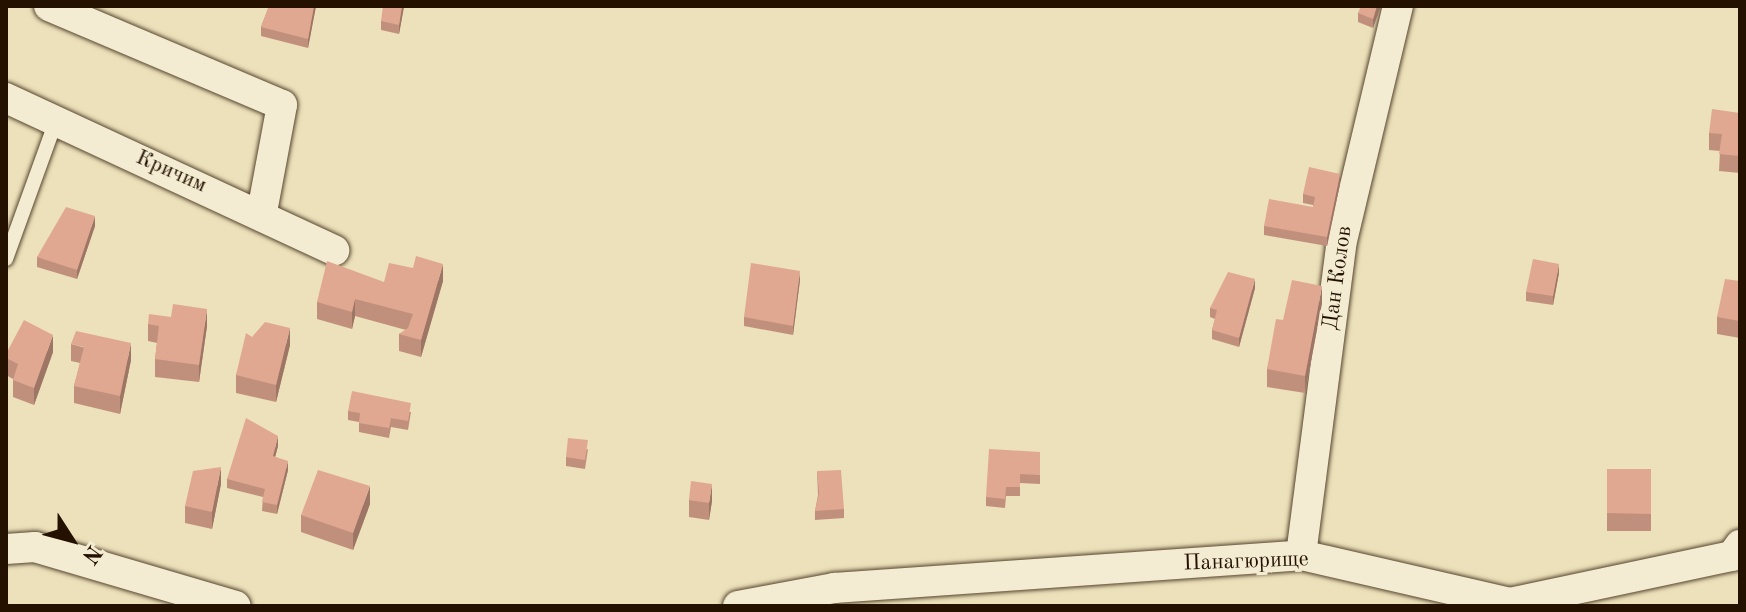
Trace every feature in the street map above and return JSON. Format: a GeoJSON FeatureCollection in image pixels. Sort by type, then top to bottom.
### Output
{"type":"FeatureCollection","features":[{"type":"Feature","properties":{"kind":"street"},"geometry":{"type":"LineString","coordinates":[[49,6],[282,105],[262,212]]}},
{"type":"Feature","properties":{"kind":"street","name":"Дан Колов"},"geometry":{"type":"LineString","coordinates":[[1301,555],[1341,245],[1398,6]]}},
{"type":"Feature","properties":{"kind":"street","name":"Кричим"},"geometry":{"type":"LineString","coordinates":[[6,98],[262,212],[334,250]]}},
{"type":"Feature","properties":{"kind":"street","name":"Панагюрище"},"geometry":{"type":"LineString","coordinates":[[738,606],[860,586],[1301,555],[1510,603],[1732,556],[1740,545]]}},
{"type":"Feature","properties":{"kind":"street"},"geometry":{"type":"LineString","coordinates":[[6,549],[35,547],[235,606]]}},
{"type":"Feature","properties":{"kind":"lane"},"geometry":{"type":"LineString","coordinates":[[6,259],[56,121]]}},
{"type":"Feature","properties":{"kind":"building"},"geometry":{"type":"Polygon","coordinates":[[[269,6],[314,6],[308,39],[261,27],[269,6]]]}},
{"type":"Feature","properties":{"kind":"building"},"geometry":{"type":"Polygon","coordinates":[[[383,6],[402,6],[399,25],[381,21],[383,6]]]}},
{"type":"Feature","properties":{"kind":"building"},"geometry":{"type":"Polygon","coordinates":[[[1361,6],[1377,6],[1373,19],[1358,13],[1361,6]]]}},
{"type":"Feature","properties":{"kind":"building"},"geometry":{"type":"Polygon","coordinates":[[[1712,109],[1740,113],[1740,156],[1719,154],[1722,134],[1709,133],[1712,109]]]}},
{"type":"Feature","properties":{"kind":"building"},"geometry":{"type":"Polygon","coordinates":[[[1309,167],[1340,174],[1327,237],[1264,226],[1269,199],[1313,207],[1315,197],[1303,194],[1309,167]]]}},
{"type":"Feature","properties":{"kind":"building"},"geometry":{"type":"Polygon","coordinates":[[[66,207],[95,216],[77,270],[37,257],[66,207]]]}},
{"type":"Feature","properties":{"kind":"building"},"geometry":{"type":"Polygon","coordinates":[[[416,256],[443,264],[421,340],[399,334],[408,328],[413,314],[355,299],[352,312],[317,302],[327,261],[384,282],[389,263],[413,268],[416,256]]]}},
{"type":"Feature","properties":{"kind":"building"},"geometry":{"type":"Polygon","coordinates":[[[1533,259],[1559,264],[1553,296],[1526,292],[1533,259]]]}},
{"type":"Feature","properties":{"kind":"building"},"geometry":{"type":"Polygon","coordinates":[[[751,263],[800,271],[793,326],[744,317],[751,263]]]}},
{"type":"Feature","properties":{"kind":"building"},"geometry":{"type":"Polygon","coordinates":[[[1228,272],[1255,279],[1239,338],[1212,330],[1217,310],[1210,308],[1228,272]]]}},
{"type":"Feature","properties":{"kind":"building"},"geometry":{"type":"Polygon","coordinates":[[[1725,279],[1740,281],[1740,321],[1717,317],[1725,279]]]}},
{"type":"Feature","properties":{"kind":"building"},"geometry":{"type":"Polygon","coordinates":[[[1292,280],[1322,286],[1305,376],[1267,369],[1276,319],[1283,320],[1292,280]]]}},
{"type":"Feature","properties":{"kind":"building"},"geometry":{"type":"Polygon","coordinates":[[[173,304],[207,309],[199,365],[155,359],[159,326],[148,324],[149,314],[171,317],[173,304]]]}},
{"type":"Feature","properties":{"kind":"building"},"geometry":{"type":"Polygon","coordinates":[[[24,320],[53,335],[34,388],[13,380],[18,364],[6,358],[24,320]]]}},
{"type":"Feature","properties":{"kind":"building"},"geometry":{"type":"Polygon","coordinates":[[[265,322],[290,328],[276,385],[236,375],[246,333],[252,337],[265,322]]]}},
{"type":"Feature","properties":{"kind":"building"},"geometry":{"type":"Polygon","coordinates":[[[76,331],[131,343],[120,396],[74,386],[84,347],[71,344],[76,331]]]}},
{"type":"Feature","properties":{"kind":"building"},"geometry":{"type":"Polygon","coordinates":[[[352,391],[411,403],[408,421],[391,418],[389,428],[359,423],[360,413],[348,411],[352,391]]]}},
{"type":"Feature","properties":{"kind":"building"},"geometry":{"type":"Polygon","coordinates":[[[246,418],[278,436],[273,456],[288,461],[277,505],[262,502],[265,489],[227,479],[246,418]]]}},
{"type":"Feature","properties":{"kind":"building"},"geometry":{"type":"Polygon","coordinates":[[[568,438],[588,440],[585,460],[566,457],[568,438]]]}},
{"type":"Feature","properties":{"kind":"building"},"geometry":{"type":"Polygon","coordinates":[[[989,449],[1040,452],[1040,475],[1020,474],[1020,487],[1006,487],[1005,499],[986,497],[989,449]]]}},
{"type":"Feature","properties":{"kind":"building"},"geometry":{"type":"Polygon","coordinates":[[[221,467],[212,512],[185,506],[193,471],[221,467]]]}},
{"type":"Feature","properties":{"kind":"building"},"geometry":{"type":"Polygon","coordinates":[[[1607,469],[1651,469],[1651,514],[1607,513],[1607,469]]]}},
{"type":"Feature","properties":{"kind":"building"},"geometry":{"type":"Polygon","coordinates":[[[318,470],[370,486],[353,533],[301,515],[318,470]]]}},
{"type":"Feature","properties":{"kind":"building"},"geometry":{"type":"Polygon","coordinates":[[[841,470],[844,509],[815,511],[819,493],[817,471],[841,470]]]}},
{"type":"Feature","properties":{"kind":"building"},"geometry":{"type":"Polygon","coordinates":[[[691,481],[712,484],[709,503],[689,500],[691,481]]]}}]}
